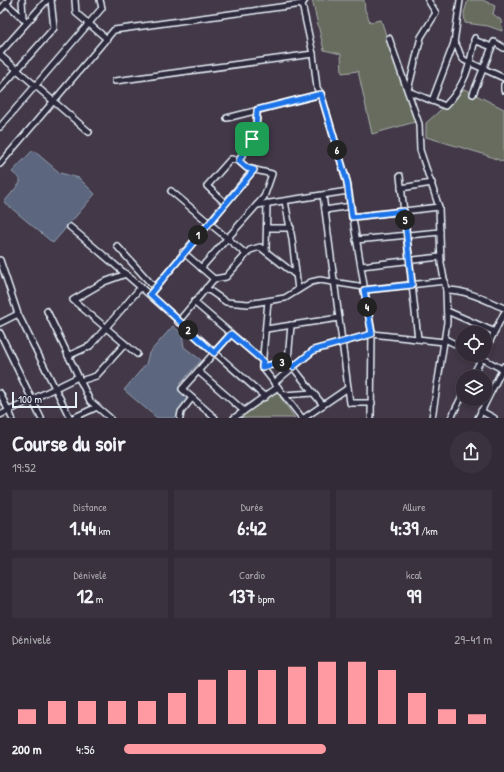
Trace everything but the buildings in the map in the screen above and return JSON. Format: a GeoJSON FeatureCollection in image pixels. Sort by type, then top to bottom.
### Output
{"type":"FeatureCollection","features":[{"type":"Feature","properties":{"kind":"street"},"geometry":{"type":"LineString","coordinates":[[22,0],[25,20]]}},
{"type":"Feature","properties":{"kind":"street"},"geometry":{"type":"LineString","coordinates":[[47,0],[25,20],[0,54],[89,132]]}},
{"type":"Feature","properties":{"kind":"street"},"geometry":{"type":"LineString","coordinates":[[0,89],[54,28],[51,0]]}},
{"type":"Feature","properties":{"kind":"street"},"geometry":{"type":"LineString","coordinates":[[75,0],[76,13],[107,39]]}},
{"type":"Feature","properties":{"kind":"street"},"geometry":{"type":"LineString","coordinates":[[0,127],[102,8],[100,0]]}},
{"type":"Feature","properties":{"kind":"street"},"geometry":{"type":"LineString","coordinates":[[408,91],[421,36],[436,13],[428,0]]}},
{"type":"Feature","properties":{"kind":"street"},"geometry":{"type":"LineString","coordinates":[[432,101],[454,43],[460,0]]}},
{"type":"Feature","properties":{"kind":"street"},"geometry":{"type":"LineString","coordinates":[[0,10],[7,2],[25,20]]}},
{"type":"Feature","properties":{"kind":"street"},"geometry":{"type":"LineString","coordinates":[[0,164],[114,30],[304,2],[317,88],[321,94],[348,191],[372,334],[371,418]]}},
{"type":"Feature","properties":{"kind":"street"},"geometry":{"type":"LineString","coordinates":[[389,38],[419,124],[420,150],[439,207],[440,256],[446,290],[447,322],[432,418]]}},
{"type":"Feature","properties":{"kind":"street"},"geometry":{"type":"LineString","coordinates":[[408,91],[445,106],[457,94],[471,63],[474,39],[492,47]]}},
{"type":"Feature","properties":{"kind":"street"},"geometry":{"type":"LineString","coordinates":[[473,94],[494,42],[504,48]]}},
{"type":"Feature","properties":{"kind":"street"},"geometry":{"type":"LineString","coordinates":[[454,43],[458,47],[462,58],[504,78]]}},
{"type":"Feature","properties":{"kind":"street"},"geometry":{"type":"LineString","coordinates":[[115,81],[313,54]]}},
{"type":"Feature","properties":{"kind":"street"},"geometry":{"type":"LineString","coordinates":[[504,85],[504,90]]}},
{"type":"Feature","properties":{"kind":"street"},"geometry":{"type":"LineString","coordinates":[[227,118],[321,94]]}},
{"type":"Feature","properties":{"kind":"street"},"geometry":{"type":"LineString","coordinates":[[239,161],[256,128],[257,110]]}},
{"type":"Feature","properties":{"kind":"street"},"geometry":{"type":"LineString","coordinates":[[201,268],[264,197],[272,174],[247,168],[239,161],[231,159],[207,186],[226,203]]}},
{"type":"Feature","properties":{"kind":"street"},"geometry":{"type":"LineString","coordinates":[[150,294],[183,252],[254,170]]}},
{"type":"Feature","properties":{"kind":"street"},"geometry":{"type":"LineString","coordinates":[[400,176],[418,339]]}},
{"type":"Feature","properties":{"kind":"street"},"geometry":{"type":"LineString","coordinates":[[401,188],[432,183]]}},
{"type":"Feature","properties":{"kind":"street"},"geometry":{"type":"LineString","coordinates":[[171,191],[246,254]]}},
{"type":"Feature","properties":{"kind":"street"},"geometry":{"type":"LineString","coordinates":[[257,205],[348,191]]}},
{"type":"Feature","properties":{"kind":"street"},"geometry":{"type":"LineString","coordinates":[[323,195],[350,403],[372,403]]}},
{"type":"Feature","properties":{"kind":"street"},"geometry":{"type":"LineString","coordinates":[[285,201],[291,228],[298,290]]}},
{"type":"Feature","properties":{"kind":"street"},"geometry":{"type":"LineString","coordinates":[[266,252],[267,203]]}},
{"type":"Feature","properties":{"kind":"street"},"geometry":{"type":"LineString","coordinates":[[325,210],[351,206]]}},
{"type":"Feature","properties":{"kind":"street"},"geometry":{"type":"LineString","coordinates":[[352,217],[439,207]]}},
{"type":"Feature","properties":{"kind":"street"},"geometry":{"type":"LineString","coordinates":[[70,227],[150,294],[178,322],[265,397]]}},
{"type":"Feature","properties":{"kind":"street"},"geometry":{"type":"LineString","coordinates":[[267,228],[291,228]]}},
{"type":"Feature","properties":{"kind":"street"},"geometry":{"type":"LineString","coordinates":[[356,240],[440,232]]}},
{"type":"Feature","properties":{"kind":"street"},"geometry":{"type":"LineString","coordinates":[[117,246],[154,287]]}},
{"type":"Feature","properties":{"kind":"street"},"geometry":{"type":"LineString","coordinates":[[178,322],[214,279],[226,277],[250,250],[260,247],[296,275]]}},
{"type":"Feature","properties":{"kind":"street"},"geometry":{"type":"LineString","coordinates":[[183,252],[214,279]]}},
{"type":"Feature","properties":{"kind":"street"},"geometry":{"type":"LineString","coordinates":[[361,266],[440,256]]}},
{"type":"Feature","properties":{"kind":"street"},"geometry":{"type":"LineString","coordinates":[[0,260],[18,314],[70,418]]}},
{"type":"Feature","properties":{"kind":"street"},"geometry":{"type":"LineString","coordinates":[[126,274],[104,282],[88,294],[74,300],[137,354]]}},
{"type":"Feature","properties":{"kind":"street"},"geometry":{"type":"LineString","coordinates":[[206,288],[226,302],[248,304],[285,298],[311,282],[320,280],[364,288],[445,281]]}},
{"type":"Feature","properties":{"kind":"street"},"geometry":{"type":"LineString","coordinates":[[68,356],[90,346],[141,287]]}},
{"type":"Feature","properties":{"kind":"street"},"geometry":{"type":"LineString","coordinates":[[446,290],[457,290],[469,293],[504,308]]}},
{"type":"Feature","properties":{"kind":"street"},"geometry":{"type":"LineString","coordinates":[[268,301],[262,367],[303,418],[348,388]]}},
{"type":"Feature","properties":{"kind":"street"},"geometry":{"type":"LineString","coordinates":[[194,302],[263,361]]}},
{"type":"Feature","properties":{"kind":"street"},"geometry":{"type":"LineString","coordinates":[[47,311],[90,401],[110,418]]}},
{"type":"Feature","properties":{"kind":"street"},"geometry":{"type":"LineString","coordinates":[[447,311],[494,332]]}},
{"type":"Feature","properties":{"kind":"street"},"geometry":{"type":"LineString","coordinates":[[492,336],[504,313]]}},
{"type":"Feature","properties":{"kind":"street"},"geometry":{"type":"LineString","coordinates":[[0,323],[18,314]]}},
{"type":"Feature","properties":{"kind":"street"},"geometry":{"type":"LineString","coordinates":[[266,329],[339,318]]}},
{"type":"Feature","properties":{"kind":"street"},"geometry":{"type":"LineString","coordinates":[[291,326],[288,361],[323,405]]}},
{"type":"Feature","properties":{"kind":"street"},"geometry":{"type":"LineString","coordinates":[[0,333],[40,418]]}},
{"type":"Feature","properties":{"kind":"street"},"geometry":{"type":"LineString","coordinates":[[215,418],[182,389],[231,334]]}},
{"type":"Feature","properties":{"kind":"street"},"geometry":{"type":"LineString","coordinates":[[234,418],[265,397],[293,367],[314,350],[372,334],[444,340],[456,345]]}},
{"type":"Feature","properties":{"kind":"street"},"geometry":{"type":"LineString","coordinates":[[0,415],[55,388],[79,379],[96,376],[125,344]]}},
{"type":"Feature","properties":{"kind":"street"},"geometry":{"type":"LineString","coordinates":[[262,367],[288,361]]}},
{"type":"Feature","properties":{"kind":"street"},"geometry":{"type":"LineString","coordinates":[[478,418],[503,367],[492,361]]}},
{"type":"Feature","properties":{"kind":"street"},"geometry":{"type":"LineString","coordinates":[[198,371],[244,411]]}},
{"type":"Feature","properties":{"kind":"street"},"geometry":{"type":"LineString","coordinates":[[0,393],[12,418]]}},
{"type":"Feature","properties":{"kind":"street"},"geometry":{"type":"LineString","coordinates":[[284,394],[313,393]]}},
{"type":"Feature","properties":{"kind":"street"},"geometry":{"type":"LineString","coordinates":[[180,418],[181,412],[192,398]]}},
{"type":"Feature","properties":{"kind":"street"},"geometry":{"type":"LineString","coordinates":[[451,418],[457,406]]}},
{"type":"Feature","properties":{"kind":"street"},"geometry":{"type":"LineString","coordinates":[[74,418],[97,407]]}},
{"type":"Feature","properties":{"kind":"street"},"geometry":{"type":"LineString","coordinates":[[481,411],[494,418]]}},
{"type":"Feature","properties":{"kind":"green space"},"geometry":{"type":"Polygon","coordinates":[[[312,0],[364,0],[365,10],[370,22],[381,20],[415,122],[372,134],[358,71],[342,73],[341,54],[324,50],[312,0]]]}},
{"type":"Feature","properties":{"kind":"green space"},"geometry":{"type":"Polygon","coordinates":[[[468,0],[483,0],[495,6],[493,14],[501,20],[502,31],[488,26],[465,23],[464,13],[468,0]]]}},
{"type":"Feature","properties":{"kind":"green space"},"geometry":{"type":"Polygon","coordinates":[[[464,89],[504,109],[504,162],[483,154],[426,137],[426,123],[464,89]]]}},
{"type":"Feature","properties":{"kind":"green space"},"geometry":{"type":"Polygon","coordinates":[[[275,389],[295,418],[236,418],[275,389]]]}},
{"type":"Feature","properties":{"kind":"water"},"geometry":{"type":"Polygon","coordinates":[[[33,150],[60,173],[79,178],[95,194],[53,243],[4,202],[20,183],[20,179],[12,172],[33,150]]]}},
{"type":"Feature","properties":{"kind":"water"},"geometry":{"type":"Polygon","coordinates":[[[173,326],[182,334],[184,347],[201,360],[180,384],[180,391],[189,401],[174,418],[157,418],[124,390],[146,364],[149,353],[173,326]]]}},
{"type":"Feature","properties":{"kind":"route"},"geometry":{"type":"LineString","coordinates":[[321,94],[347,182],[352,217],[404,211],[412,285],[364,290],[372,334],[314,350],[293,367],[288,361],[262,367],[263,361],[231,334],[214,353],[178,322],[150,294],[154,287],[254,170],[247,168],[239,161],[252,139],[256,128],[257,110],[321,94]]}}]}
